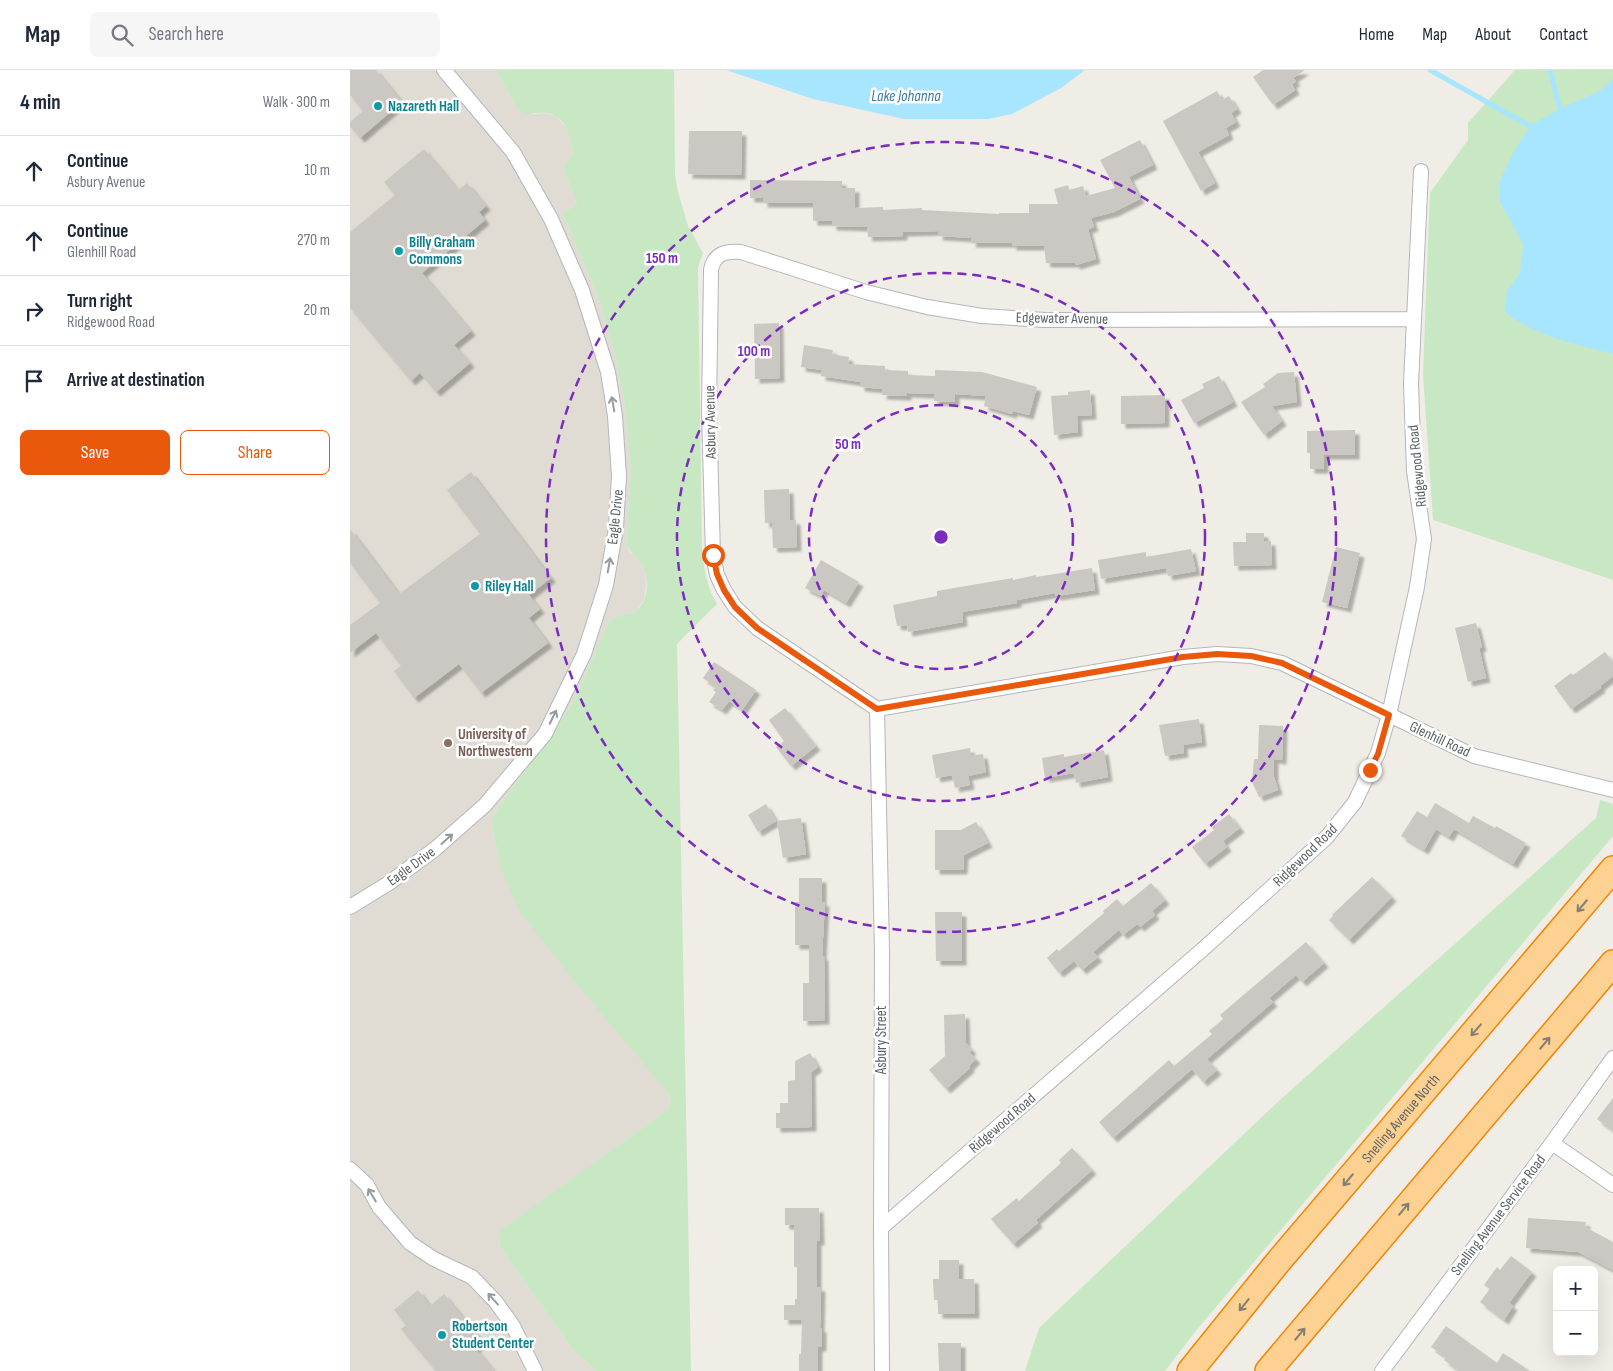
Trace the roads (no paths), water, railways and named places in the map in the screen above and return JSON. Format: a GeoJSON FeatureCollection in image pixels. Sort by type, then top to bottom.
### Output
{"type":"FeatureCollection","features":[{"type":"Feature","properties":{"kind":"highway","name":"Snelling Avenue North"},"geometry":{"type":"LineString","coordinates":[[1190,1371],[1413,1102],[1613,869]]}},
{"type":"Feature","properties":{"kind":"highway"},"geometry":{"type":"LineString","coordinates":[[1268,1371],[1613,962]]}},
{"type":"Feature","properties":{"kind":"street","name":"Eagle Drive"},"geometry":{"type":"LineString","coordinates":[[350,907],[389,883],[448,838],[485,805],[545,734],[584,654],[606,585],[616,528],[619,476],[615,416],[608,372],[582,290],[552,219],[514,152],[444,70]]}},
{"type":"Feature","properties":{"kind":"street","name":"Ridgewood Road"},"geometry":{"type":"LineString","coordinates":[[881,1228],[1195,957],[1328,837],[1355,802],[1378,754],[1389,715],[1417,587],[1424,539],[1414,461],[1411,384],[1420,171]]}},
{"type":"Feature","properties":{"kind":"street","name":"Edgewater Avenue"},"geometry":{"type":"LineString","coordinates":[[720,254],[741,252],[866,292],[982,316],[1045,320],[1414,319]]}},
{"type":"Feature","properties":{"kind":"street","name":"Asbury Avenue"},"geometry":{"type":"LineString","coordinates":[[720,254],[715,258],[711,270],[709,411],[713,555],[717,574],[724,590],[735,607],[757,628],[877,709]]}},
{"type":"Feature","properties":{"kind":"street","name":"Glenhill Road"},"geometry":{"type":"LineString","coordinates":[[877,709],[1174,658],[1217,654],[1251,656],[1282,663],[1474,756],[1613,790]]}},
{"type":"Feature","properties":{"kind":"street","name":"Asbury Street"},"geometry":{"type":"LineString","coordinates":[[877,709],[882,952],[882,1371]]}},
{"type":"Feature","properties":{"kind":"street","name":"Snelling Avenue Service Road"},"geometry":{"type":"LineString","coordinates":[[1382,1371],[1613,1058]]}},
{"type":"Feature","properties":{"kind":"street"},"geometry":{"type":"LineString","coordinates":[[1552,1143],[1613,1185]]}},
{"type":"Feature","properties":{"kind":"street"},"geometry":{"type":"LineString","coordinates":[[350,1169],[367,1186],[379,1206],[410,1243],[434,1259],[472,1276],[496,1302],[514,1326],[525,1347],[534,1371]]}},
{"type":"Feature","properties":{"kind":"water","name":"Lake Johanna"},"geometry":{"type":"Polygon","coordinates":[[[726,70],[1085,70],[1061,88],[1012,114],[988,119],[904,119],[813,99],[726,70]]]}},
{"type":"Feature","properties":{"kind":"water"},"geometry":{"type":"Polygon","coordinates":[[[1613,79],[1613,354],[1543,334],[1517,321],[1505,312],[1507,291],[1520,273],[1523,244],[1500,202],[1500,181],[1514,151],[1531,125],[1560,109],[1600,91],[1613,79]]]}},
{"type":"Feature","properties":{"kind":"waterway"},"geometry":{"type":"LineString","coordinates":[[1430,70],[1530,126]]}},
{"type":"Feature","properties":{"kind":"waterway"},"geometry":{"type":"LineString","coordinates":[[1550,70],[1560,109]]}},
{"type":"Feature","properties":{"kind":"place","name":"Nazareth Hall"},"geometry":{"type":"Point","coordinates":[378,106]}},
{"type":"Feature","properties":{"kind":"place","name":"Billy Graham Commons"},"geometry":{"type":"Point","coordinates":[399,251]}},
{"type":"Feature","properties":{"kind":"place","name":"Riley Hall"},"geometry":{"type":"Point","coordinates":[475,586]}},
{"type":"Feature","properties":{"kind":"place","name":"University of Northwestern"},"geometry":{"type":"Point","coordinates":[448,743]}},
{"type":"Feature","properties":{"kind":"place","name":"Robertson Student Center"},"geometry":{"type":"Point","coordinates":[442,1335]}}]}
